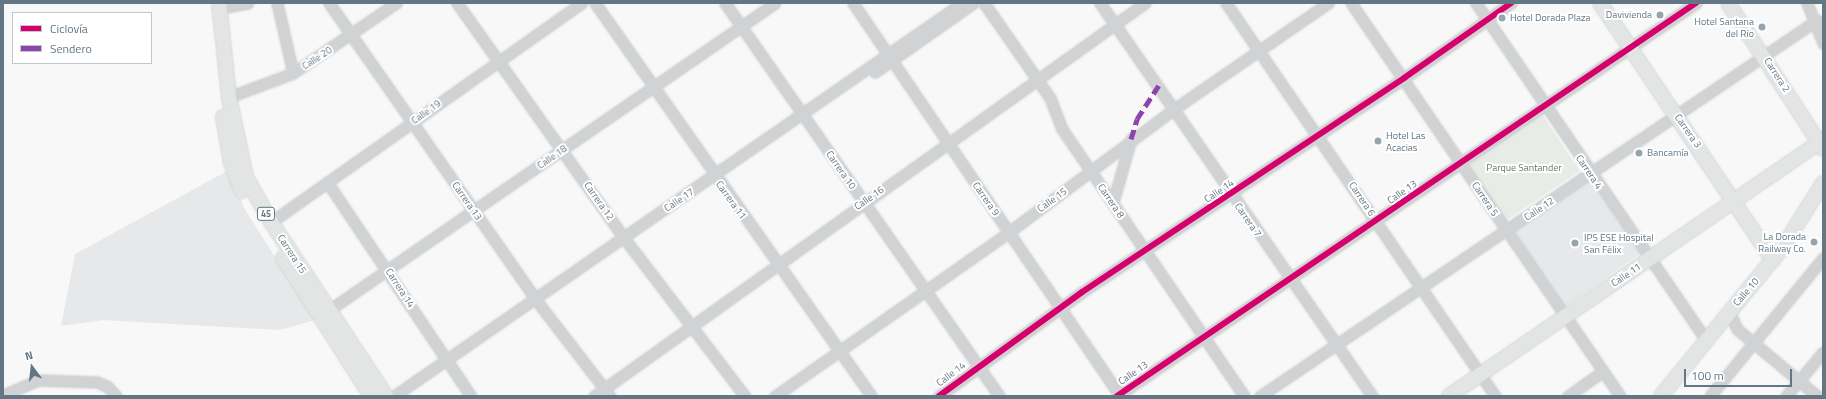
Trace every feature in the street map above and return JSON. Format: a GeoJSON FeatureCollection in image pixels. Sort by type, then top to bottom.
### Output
{"type":"FeatureCollection","features":[{"type":"Feature","properties":{"kind":"main road","name":"Carrera 3"},"geometry":{"type":"LineString","coordinates":[[1600,3],[1630,49],[1736,201],[1774,260]]}},
{"type":"Feature","properties":{"kind":"main road","name":"Carrera 2"},"geometry":{"type":"LineString","coordinates":[[1728,3],[1822,144]]}},
{"type":"Feature","properties":{"kind":"main road","name":"Carrera 15"},"geometry":{"type":"LineString","coordinates":[[217,5],[229,97],[246,177],[271,222],[386,396]]}},
{"type":"Feature","properties":{"kind":"main road","name":"Carrera 15"},"geometry":{"type":"LineString","coordinates":[[217,5],[227,144],[237,179],[371,396]]}},
{"type":"Feature","properties":{"kind":"main road","name":"Calle 11"},"geometry":{"type":"LineString","coordinates":[[1450,396],[1565,316],[1822,144]]}},
{"type":"Feature","properties":{"kind":"main road","name":"Calle 10"},"geometry":{"type":"LineString","coordinates":[[1662,396],[1705,339],[1774,260],[1822,189]]}},
{"type":"Feature","properties":{"kind":"street"},"geometry":{"type":"LineString","coordinates":[[217,5],[248,3]]}},
{"type":"Feature","properties":{"kind":"street"},"geometry":{"type":"LineString","coordinates":[[277,3],[293,73]]}},
{"type":"Feature","properties":{"kind":"street","name":"Carrera 13"},"geometry":{"type":"LineString","coordinates":[[329,3],[538,302],[607,392]]}},
{"type":"Feature","properties":{"kind":"street","name":"Calle 20"},"geometry":{"type":"LineString","coordinates":[[229,97],[293,73],[352,35],[396,3]]}},
{"type":"Feature","properties":{"kind":"street","name":"Carrera 12"},"geometry":{"type":"LineString","coordinates":[[457,3],[496,61],[563,150],[626,241],[745,396]]}},
{"type":"Feature","properties":{"kind":"street","name":"Calle 19"},"geometry":{"type":"LineString","coordinates":[[271,222],[496,61],[582,3]]}},
{"type":"Feature","properties":{"kind":"street","name":"Carrera 11"},"geometry":{"type":"LineString","coordinates":[[595,3],[716,179],[871,396]]}},
{"type":"Feature","properties":{"kind":"street","name":"Carrera 10"},"geometry":{"type":"LineString","coordinates":[[725,3],[923,290],[999,396]]}},
{"type":"Feature","properties":{"kind":"street","name":"Calle 18"},"geometry":{"type":"LineString","coordinates":[[329,310],[475,212],[775,3]]}},
{"type":"Feature","properties":{"kind":"street","name":"Carrera 9"},"geometry":{"type":"LineString","coordinates":[[853,3],[890,55],[948,144],[1119,396]]}},
{"type":"Feature","properties":{"kind":"street","name":"Calle 17"},"geometry":{"type":"LineString","coordinates":[[408,396],[449,364],[805,118],[962,3]]}},
{"type":"Feature","properties":{"kind":"street","name":"Calle 17"},"geometry":{"type":"LineString","coordinates":[[890,55],[973,3]]}},
{"type":"Feature","properties":{"kind":"street","name":"Carrera 8"},"geometry":{"type":"LineString","coordinates":[[984,3],[1050,98],[1062,129],[1244,396]]}},
{"type":"Feature","properties":{"kind":"street","name":"Carrera 7"},"geometry":{"type":"LineString","coordinates":[[1100,3],[1174,108],[1230,195],[1372,396]]}},
{"type":"Feature","properties":{"kind":"street","name":"Calle 16"},"geometry":{"type":"LineString","coordinates":[[594,396],[607,392],[692,326],[863,202],[948,144],[1036,77],[1145,3]]}},
{"type":"Feature","properties":{"kind":"street","name":"Carrera 6"},"geometry":{"type":"LineString","coordinates":[[1226,3],[1319,135],[1495,396]]}},
{"type":"Feature","properties":{"kind":"street","name":"Calle 15"},"geometry":{"type":"LineString","coordinates":[[775,396],[840,351],[923,290],[1009,232],[1174,108],[1328,3]]}},
{"type":"Feature","properties":{"kind":"street","name":"Carrera 5"},"geometry":{"type":"LineString","coordinates":[[1350,3],[1404,78],[1620,396]]}},
{"type":"Feature","properties":{"kind":"street","name":"Carrera 4"},"geometry":{"type":"LineString","coordinates":[[1476,3],[1648,260],[1705,339]]}},
{"type":"Feature","properties":{"kind":"street","name":"Calle 14"},"geometry":{"type":"LineString","coordinates":[[939,396],[1060,308],[1404,78],[1510,3]]}},
{"type":"Feature","properties":{"kind":"street","name":"Calle 13"},"geometry":{"type":"LineString","coordinates":[[1119,396],[1203,335],[1377,221],[1696,3]]}},
{"type":"Feature","properties":{"kind":"street"},"geometry":{"type":"LineString","coordinates":[[1807,3],[1817,20],[1823,43]]}},
{"type":"Feature","properties":{"kind":"street","name":"Calle 12"},"geometry":{"type":"LineString","coordinates":[[1260,396],[1765,57],[1817,20]]}},
{"type":"Feature","properties":{"kind":"street"},"geometry":{"type":"LineString","coordinates":[[1113,202],[1132,139]]}},
{"type":"Feature","properties":{"kind":"street","name":"Carrera 14"},"geometry":{"type":"LineString","coordinates":[[327,182],[389,271],[471,396]]}},
{"type":"Feature","properties":{"kind":"street"},"geometry":{"type":"LineString","coordinates":[[1710,396],[1822,263]]}},
{"type":"Feature","properties":{"kind":"street"},"geometry":{"type":"LineString","coordinates":[[1729,311],[1736,329],[1754,342],[1817,396]]}},
{"type":"Feature","properties":{"kind":"street"},"geometry":{"type":"LineString","coordinates":[[1715,328],[1736,329]]}},
{"type":"Feature","properties":{"kind":"street"},"geometry":{"type":"LineString","coordinates":[[1786,396],[1823,352]]}},
{"type":"Feature","properties":{"kind":"street","name":"Calle 17"},"geometry":{"type":"LineString","coordinates":[[394,396],[449,364]]}},
{"type":"Feature","properties":{"kind":"street"},"geometry":{"type":"LineString","coordinates":[[1568,396],[1602,371]]}},
{"type":"Feature","properties":{"kind":"street"},"geometry":{"type":"LineString","coordinates":[[3,395],[38,380],[97,382],[108,387],[116,396]]}},
{"type":"Feature","properties":{"kind":"shaded area"},"geometry":{"type":"Polygon","coordinates":[[[229,170],[244,208],[315,320],[280,330],[103,320],[61,326],[75,254],[229,170]]]}},
{"type":"Feature","properties":{"kind":"shaded area","name":"IPS ESE Hospital San Félix"},"geometry":{"type":"Polygon","coordinates":[[[1588,179],[1640,254],[1564,307],[1512,232],[1588,179]]]}},
{"type":"Feature","properties":{"kind":"green space","name":"Parque Santander"},"geometry":{"type":"Polygon","coordinates":[[[1543,116],[1580,171],[1506,220],[1469,166],[1543,116]]]}},
{"type":"Feature","properties":{"kind":"marked path"},"geometry":{"type":"LineString","coordinates":[[1131,139],[1137,119],[1159,85]]}},
{"type":"Feature","properties":{"kind":"cycle path"},"geometry":{"type":"LineString","coordinates":[[939,396],[1082,292],[1404,78],[1511,3]]}},
{"type":"Feature","properties":{"kind":"cycle path"},"geometry":{"type":"LineString","coordinates":[[1117,396],[1696,3]]}},
{"type":"Feature","properties":{"kind":"place","name":"Davivienda"},"geometry":{"type":"Point","coordinates":[1660,15]}},
{"type":"Feature","properties":{"kind":"place","name":"Hotel Dorada Plaza"},"geometry":{"type":"Point","coordinates":[1502,18]}},
{"type":"Feature","properties":{"kind":"place","name":"Hotel Santana del Río"},"geometry":{"type":"Point","coordinates":[1762,27]}},
{"type":"Feature","properties":{"kind":"place","name":"Hotel Las Acacias"},"geometry":{"type":"Point","coordinates":[1378,141]}},
{"type":"Feature","properties":{"kind":"place","name":"Bancamía"},"geometry":{"type":"Point","coordinates":[1639,153]}},
{"type":"Feature","properties":{"kind":"place","name":"La Dorada Railway Co."},"geometry":{"type":"Point","coordinates":[1814,242]}},
{"type":"Feature","properties":{"kind":"place","name":"IPS ESE Hospital San Félix"},"geometry":{"type":"Point","coordinates":[1575,243]}}]}
